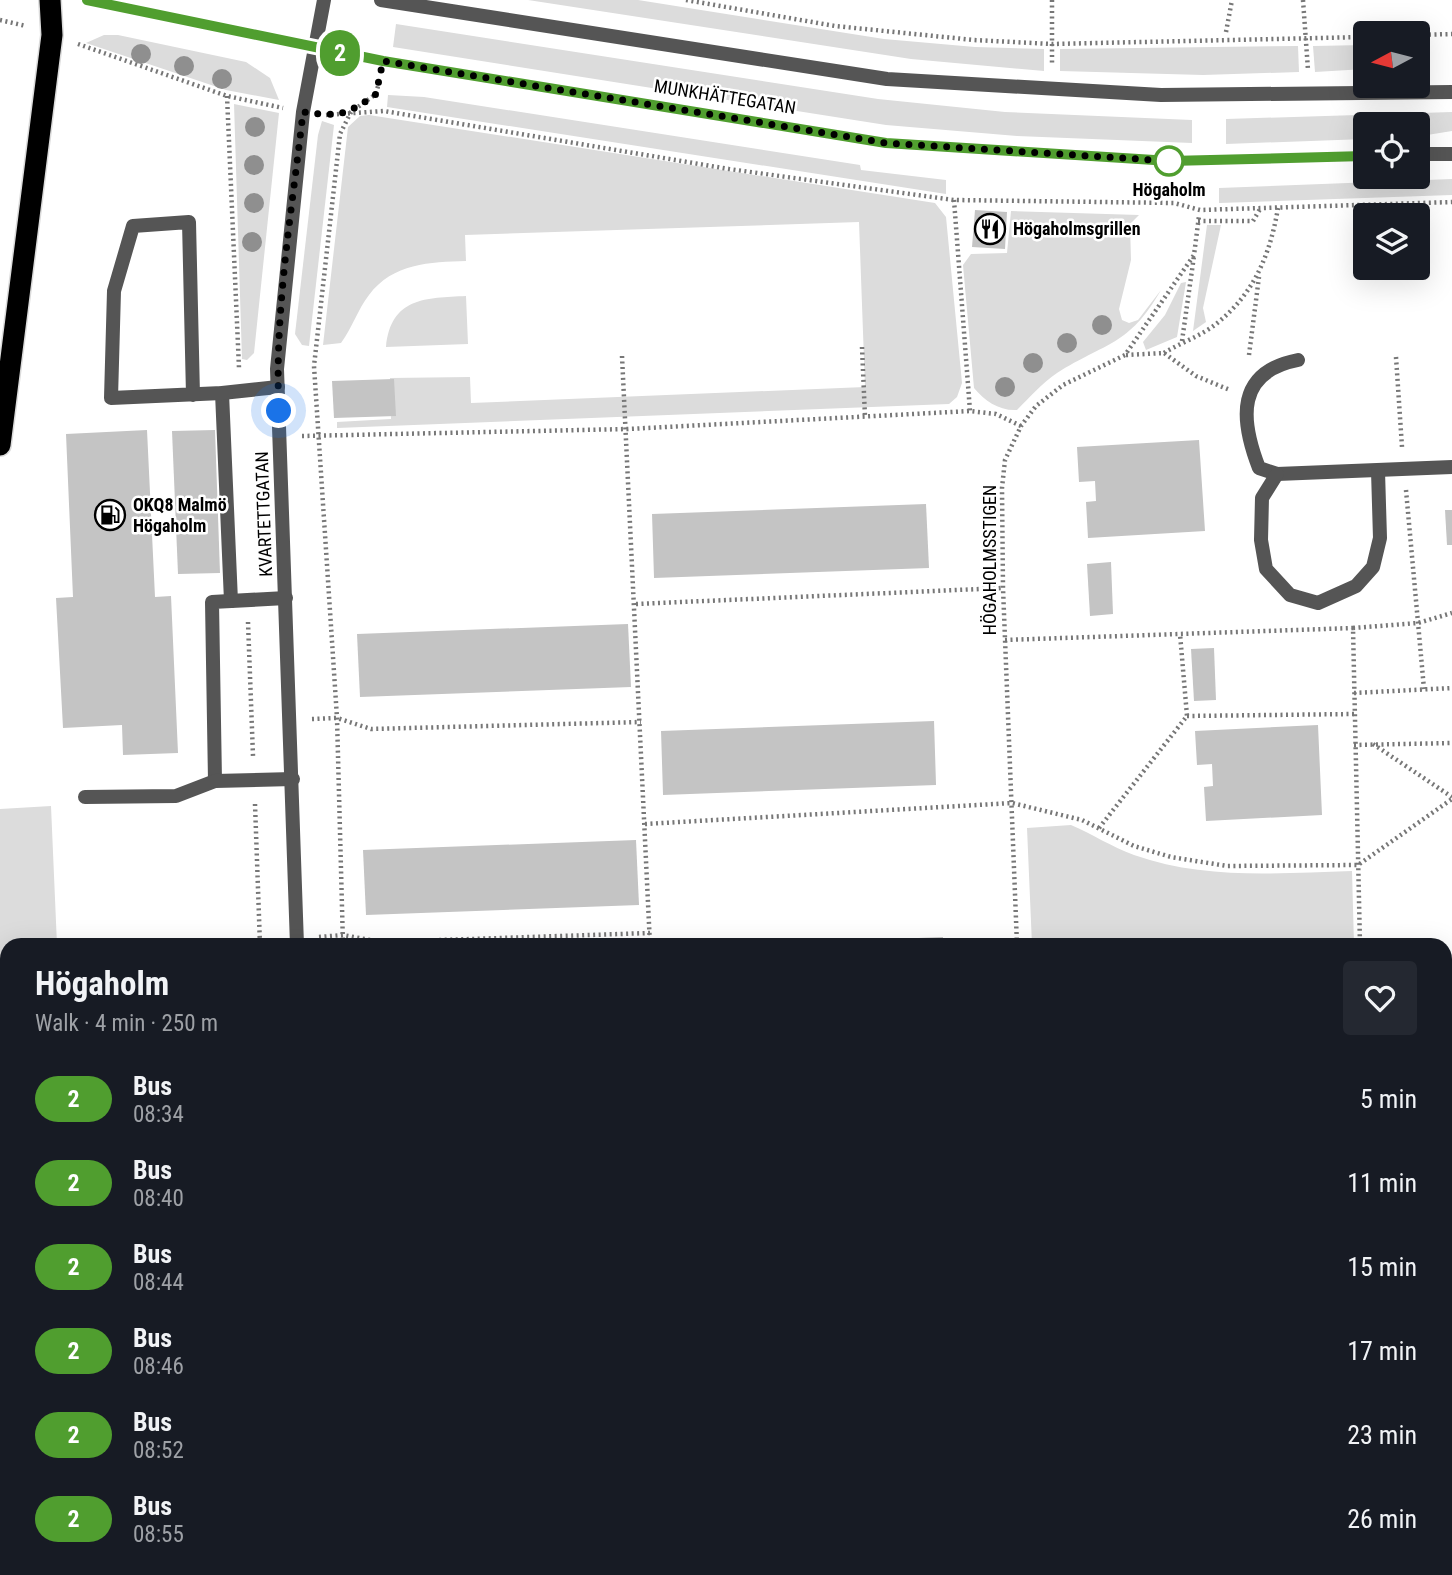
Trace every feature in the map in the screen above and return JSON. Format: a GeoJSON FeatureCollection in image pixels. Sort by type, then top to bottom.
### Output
{"type":"FeatureCollection","features":[{"type":"Feature","properties":{"kind":"highway"},"geometry":{"type":"LineString","coordinates":[[0,445],[52,35],[50,0]]}},
{"type":"Feature","properties":{"kind":"street","name":"MUNKHÄTTEGATAN"},"geometry":{"type":"LineString","coordinates":[[87,0],[383,61],[886,143],[1170,161],[1353,156]]}},
{"type":"Feature","properties":{"kind":"street","name":"KVARTETTGATAN"},"geometry":{"type":"LineString","coordinates":[[297,938],[278,387],[282,306],[303,112],[324,0]]}},
{"type":"Feature","properties":{"kind":"street"},"geometry":{"type":"LineString","coordinates":[[381,0],[887,79],[1161,94],[1309,96],[1452,92]]}},
{"type":"Feature","properties":{"kind":"street"},"geometry":{"type":"LineString","coordinates":[[1430,154],[1452,153]]}},
{"type":"Feature","properties":{"kind":"street"},"geometry":{"type":"LineString","coordinates":[[193,394],[188,222],[133,226],[114,291],[111,398],[222,393],[278,387]]}},
{"type":"Feature","properties":{"kind":"street"},"geometry":{"type":"LineString","coordinates":[[1298,360],[1273,365],[1260,376],[1248,396],[1246,435],[1259,468],[1278,474],[1452,467]]}},
{"type":"Feature","properties":{"kind":"street"},"geometry":{"type":"LineString","coordinates":[[222,393],[231,601]]}},
{"type":"Feature","properties":{"kind":"street"},"geometry":{"type":"LineString","coordinates":[[1278,474],[1262,498],[1261,540],[1266,569],[1290,595],[1318,603],[1356,586],[1373,567],[1380,538],[1378,471]]}},
{"type":"Feature","properties":{"kind":"street"},"geometry":{"type":"LineString","coordinates":[[215,781],[212,602],[286,598]]}},
{"type":"Feature","properties":{"kind":"street"},"geometry":{"type":"LineString","coordinates":[[85,797],[176,796],[215,781],[293,779]]}},
{"type":"Feature","properties":{"kind":"path"},"geometry":{"type":"LineString","coordinates":[[686,0],[835,26],[974,40],[1052,44],[1353,38]]}},
{"type":"Feature","properties":{"kind":"path"},"geometry":{"type":"LineString","coordinates":[[1052,0],[1052,88]]}},
{"type":"Feature","properties":{"kind":"path"},"geometry":{"type":"LineString","coordinates":[[1226,32],[1232,0]]}},
{"type":"Feature","properties":{"kind":"path"},"geometry":{"type":"LineString","coordinates":[[1303,0],[1309,96]]}},
{"type":"Feature","properties":{"kind":"path"},"geometry":{"type":"LineString","coordinates":[[0,20],[52,35],[227,96],[303,112],[333,116],[351,112],[384,111],[729,169],[954,200],[1174,203],[1200,210],[1452,202]]}},
{"type":"Feature","properties":{"kind":"path"},"geometry":{"type":"LineString","coordinates":[[1430,35],[1452,34]]}},
{"type":"Feature","properties":{"kind":"path"},"geometry":{"type":"LineString","coordinates":[[343,935],[337,718],[317,437],[315,352],[340,134],[351,112],[376,94],[383,61]]}},
{"type":"Feature","properties":{"kind":"path"},"geometry":{"type":"LineString","coordinates":[[954,200],[970,411]]}},
{"type":"Feature","properties":{"kind":"path","name":"HÖGAHOLMSSTIGEN"},"geometry":{"type":"LineString","coordinates":[[1017,938],[1003,588],[1002,488],[1005,460],[1021,426],[1036,406],[1063,385],[1125,355],[1194,255],[1199,218],[1252,221],[1260,208]]}},
{"type":"Feature","properties":{"kind":"path"},"geometry":{"type":"LineString","coordinates":[[1249,356],[1260,275],[1270,246],[1278,208]]}},
{"type":"Feature","properties":{"kind":"path"},"geometry":{"type":"LineString","coordinates":[[1182,342],[1194,255]]}},
{"type":"Feature","properties":{"kind":"path"},"geometry":{"type":"LineString","coordinates":[[1125,355],[1164,353],[1214,325],[1241,300],[1260,275]]}},
{"type":"Feature","properties":{"kind":"path"},"geometry":{"type":"LineString","coordinates":[[862,346],[865,417]]}},
{"type":"Feature","properties":{"kind":"path"},"geometry":{"type":"LineString","coordinates":[[1164,353],[1196,376],[1248,396]]}},
{"type":"Feature","properties":{"kind":"path"},"geometry":{"type":"LineString","coordinates":[[622,356],[628,429],[650,938]]}},
{"type":"Feature","properties":{"kind":"path"},"geometry":{"type":"LineString","coordinates":[[1395,357],[1399,416]]}},
{"type":"Feature","properties":{"kind":"path"},"geometry":{"type":"LineString","coordinates":[[280,436],[628,429],[970,411],[996,414],[1021,426]]}},
{"type":"Feature","properties":{"kind":"path"},"geometry":{"type":"LineString","coordinates":[[1404,470],[1424,689]]}},
{"type":"Feature","properties":{"kind":"path"},"geometry":{"type":"LineString","coordinates":[[636,604],[1003,588]]}},
{"type":"Feature","properties":{"kind":"path"},"geometry":{"type":"LineString","coordinates":[[1005,639],[1353,628],[1418,624],[1452,613]]}},
{"type":"Feature","properties":{"kind":"path"},"geometry":{"type":"LineString","coordinates":[[1353,628],[1360,938]]}},
{"type":"Feature","properties":{"kind":"path"},"geometry":{"type":"LineString","coordinates":[[1099,828],[1187,716],[1180,634]]}},
{"type":"Feature","properties":{"kind":"path"},"geometry":{"type":"LineString","coordinates":[[1354,693],[1452,688]]}},
{"type":"Feature","properties":{"kind":"path"},"geometry":{"type":"LineString","coordinates":[[1187,716],[1354,714]]}},
{"type":"Feature","properties":{"kind":"path"},"geometry":{"type":"LineString","coordinates":[[291,720],[337,718],[371,729],[641,722]]}},
{"type":"Feature","properties":{"kind":"path"},"geometry":{"type":"LineString","coordinates":[[1354,744],[1452,743]]}},
{"type":"Feature","properties":{"kind":"path"},"geometry":{"type":"LineString","coordinates":[[645,824],[1012,803],[1082,820],[1134,846],[1227,866],[1358,865],[1452,798],[1372,744]]}},
{"type":"Feature","properties":{"kind":"path"},"geometry":{"type":"LineString","coordinates":[[501,938],[650,933]]}},
{"type":"Feature","properties":{"kind":"path"},"geometry":{"type":"LineString","coordinates":[[323,938],[343,935],[359,938]]}},
{"type":"Feature","properties":{"kind":"shaded area"},"geometry":{"type":"Polygon","coordinates":[[[528,0],[638,0],[884,39],[975,47],[1044,49],[1044,71],[911,59],[528,0]]]}},
{"type":"Feature","properties":{"kind":"shaded area"},"geometry":{"type":"Polygon","coordinates":[[[396,24],[878,99],[1005,112],[1192,120],[1192,143],[1017,136],[886,125],[393,47],[396,24]]]}},
{"type":"Feature","properties":{"kind":"shaded area"},"geometry":{"type":"Polygon","coordinates":[[[104,35],[118,35],[246,62],[270,78],[279,100],[226,90],[86,43],[104,35]]]}},
{"type":"Feature","properties":{"kind":"shaded area"},"geometry":{"type":"Polygon","coordinates":[[[1353,45],[1353,70],[1315,72],[1313,46],[1353,45]]]}},
{"type":"Feature","properties":{"kind":"shaded area"},"geometry":{"type":"Polygon","coordinates":[[[1298,46],[1299,72],[1203,75],[1060,71],[1060,49],[1298,46]]]}},
{"type":"Feature","properties":{"kind":"shaded area"},"geometry":{"type":"Polygon","coordinates":[[[388,95],[424,97],[860,165],[861,170],[946,180],[946,194],[387,107],[388,95]]]}},
{"type":"Feature","properties":{"kind":"shaded area"},"geometry":{"type":"Polygon","coordinates":[[[234,104],[279,113],[254,353],[247,360],[242,359],[234,104]]]}},
{"type":"Feature","properties":{"kind":"shaded area"},"geometry":{"type":"Polygon","coordinates":[[[1452,112],[1452,131],[1430,135],[1430,113],[1452,112]]]}},
{"type":"Feature","properties":{"kind":"shaded area"},"geometry":{"type":"Polygon","coordinates":[[[369,115],[935,203],[946,217],[962,383],[957,397],[949,404],[337,428],[337,422],[391,419],[390,378],[470,377],[471,403],[865,387],[859,222],[465,235],[466,261],[413,266],[389,276],[369,295],[341,343],[323,345],[348,127],[360,116],[369,115]]]}},
{"type":"Feature","properties":{"kind":"shaded area"},"geometry":{"type":"Polygon","coordinates":[[[1353,115],[1353,139],[1226,144],[1226,119],[1353,115]]]}},
{"type":"Feature","properties":{"kind":"shaded area"},"geometry":{"type":"Polygon","coordinates":[[[322,121],[334,125],[309,346],[302,345],[295,334],[318,135],[322,121]]]}},
{"type":"Feature","properties":{"kind":"shaded area"},"geometry":{"type":"Polygon","coordinates":[[[1452,179],[1452,195],[1219,203],[1219,188],[1353,183],[1353,189],[1430,189],[1430,180],[1452,179]]]}},
{"type":"Feature","properties":{"kind":"shaded area"},"geometry":{"type":"Polygon","coordinates":[[[1011,211],[1139,215],[1130,224],[1131,260],[1119,309],[1122,320],[1129,323],[1138,320],[1161,290],[1138,322],[1127,333],[1057,373],[1017,410],[1004,409],[993,404],[974,388],[963,265],[971,254],[1007,253],[1011,211]]]}},
{"type":"Feature","properties":{"kind":"shaded area"},"geometry":{"type":"Polygon","coordinates":[[[1207,225],[1221,225],[1203,308],[1206,322],[1193,331],[1207,225]]]}},
{"type":"Feature","properties":{"kind":"shaded area"},"geometry":{"type":"Polygon","coordinates":[[[1186,282],[1177,337],[1146,350],[1143,342],[1165,315],[1181,283],[1186,282]]]}},
{"type":"Feature","properties":{"kind":"shaded area"},"geometry":{"type":"Polygon","coordinates":[[[466,296],[468,344],[386,347],[389,331],[403,309],[424,300],[466,296]]]}},
{"type":"Feature","properties":{"kind":"shaded area"},"geometry":{"type":"Polygon","coordinates":[[[51,806],[57,938],[0,938],[0,809],[51,806]]]}},
{"type":"Feature","properties":{"kind":"shaded area"},"geometry":{"type":"Polygon","coordinates":[[[1071,825],[1134,855],[1161,863],[1215,872],[1352,871],[1354,938],[1032,938],[1027,828],[1071,825]]]}},
{"type":"Feature","properties":{"kind":"building","name":"Högaholmsgrillen"},"geometry":{"type":"Polygon","coordinates":[[[975,210],[1007,212],[1005,249],[972,247],[975,210]]]}},
{"type":"Feature","properties":{"kind":"building"},"geometry":{"type":"Polygon","coordinates":[[[394,379],[396,416],[334,418],[332,381],[394,379]]]}},
{"type":"Feature","properties":{"kind":"building","name":"OKQ8 Malmö Högaholm"},"geometry":{"type":"Polygon","coordinates":[[[147,430],[155,597],[171,596],[178,753],[123,755],[122,725],[63,728],[56,598],[73,597],[66,434],[147,430]]]}},
{"type":"Feature","properties":{"kind":"building"},"geometry":{"type":"Polygon","coordinates":[[[215,430],[220,573],[178,574],[172,431],[215,430]]]}},
{"type":"Feature","properties":{"kind":"building"},"geometry":{"type":"Polygon","coordinates":[[[1199,440],[1205,531],[1088,538],[1086,502],[1096,501],[1095,481],[1079,482],[1077,447],[1199,440]]]}},
{"type":"Feature","properties":{"kind":"building"},"geometry":{"type":"Polygon","coordinates":[[[926,504],[929,568],[654,578],[652,514],[926,504]]]}},
{"type":"Feature","properties":{"kind":"building"},"geometry":{"type":"Polygon","coordinates":[[[1445,510],[1452,510],[1452,545],[1447,545],[1445,510]]]}},
{"type":"Feature","properties":{"kind":"building"},"geometry":{"type":"Polygon","coordinates":[[[1111,562],[1113,614],[1090,616],[1087,564],[1111,562]]]}},
{"type":"Feature","properties":{"kind":"building"},"geometry":{"type":"Polygon","coordinates":[[[628,624],[631,687],[360,697],[357,634],[628,624]]]}},
{"type":"Feature","properties":{"kind":"building"},"geometry":{"type":"Polygon","coordinates":[[[1214,648],[1216,700],[1194,701],[1191,649],[1214,648]]]}},
{"type":"Feature","properties":{"kind":"building"},"geometry":{"type":"Polygon","coordinates":[[[934,721],[936,785],[663,795],[661,731],[934,721]]]}},
{"type":"Feature","properties":{"kind":"building"},"geometry":{"type":"Polygon","coordinates":[[[1318,725],[1322,815],[1206,821],[1204,787],[1213,786],[1212,764],[1197,765],[1195,731],[1318,725]]]}},
{"type":"Feature","properties":{"kind":"building"},"geometry":{"type":"Polygon","coordinates":[[[636,840],[639,905],[366,915],[363,850],[636,840]]]}},
{"type":"Feature","properties":{"kind":"bus line","name":"2"},"geometry":{"type":"LineString","coordinates":[[87,0],[383,61],[886,143],[1170,161],[1353,156]]}},
{"type":"Feature","properties":{"kind":"place","name":"Högaholm"},"geometry":{"type":"Point","coordinates":[1169,161]}},
{"type":"Feature","properties":{"kind":"place","name":"Högaholmsgrillen"},"geometry":{"type":"Point","coordinates":[990,229]}},
{"type":"Feature","properties":{"kind":"place","name":"OKQ8 Malmö Högaholm"},"geometry":{"type":"Point","coordinates":[110,515]}},
{"type":"Feature","properties":{"kind":"route"},"geometry":{"type":"LineString","coordinates":[[279,411],[277,369],[282,306],[303,112],[333,116],[351,112],[376,94],[383,61],[886,143],[1169,161]]}}]}
